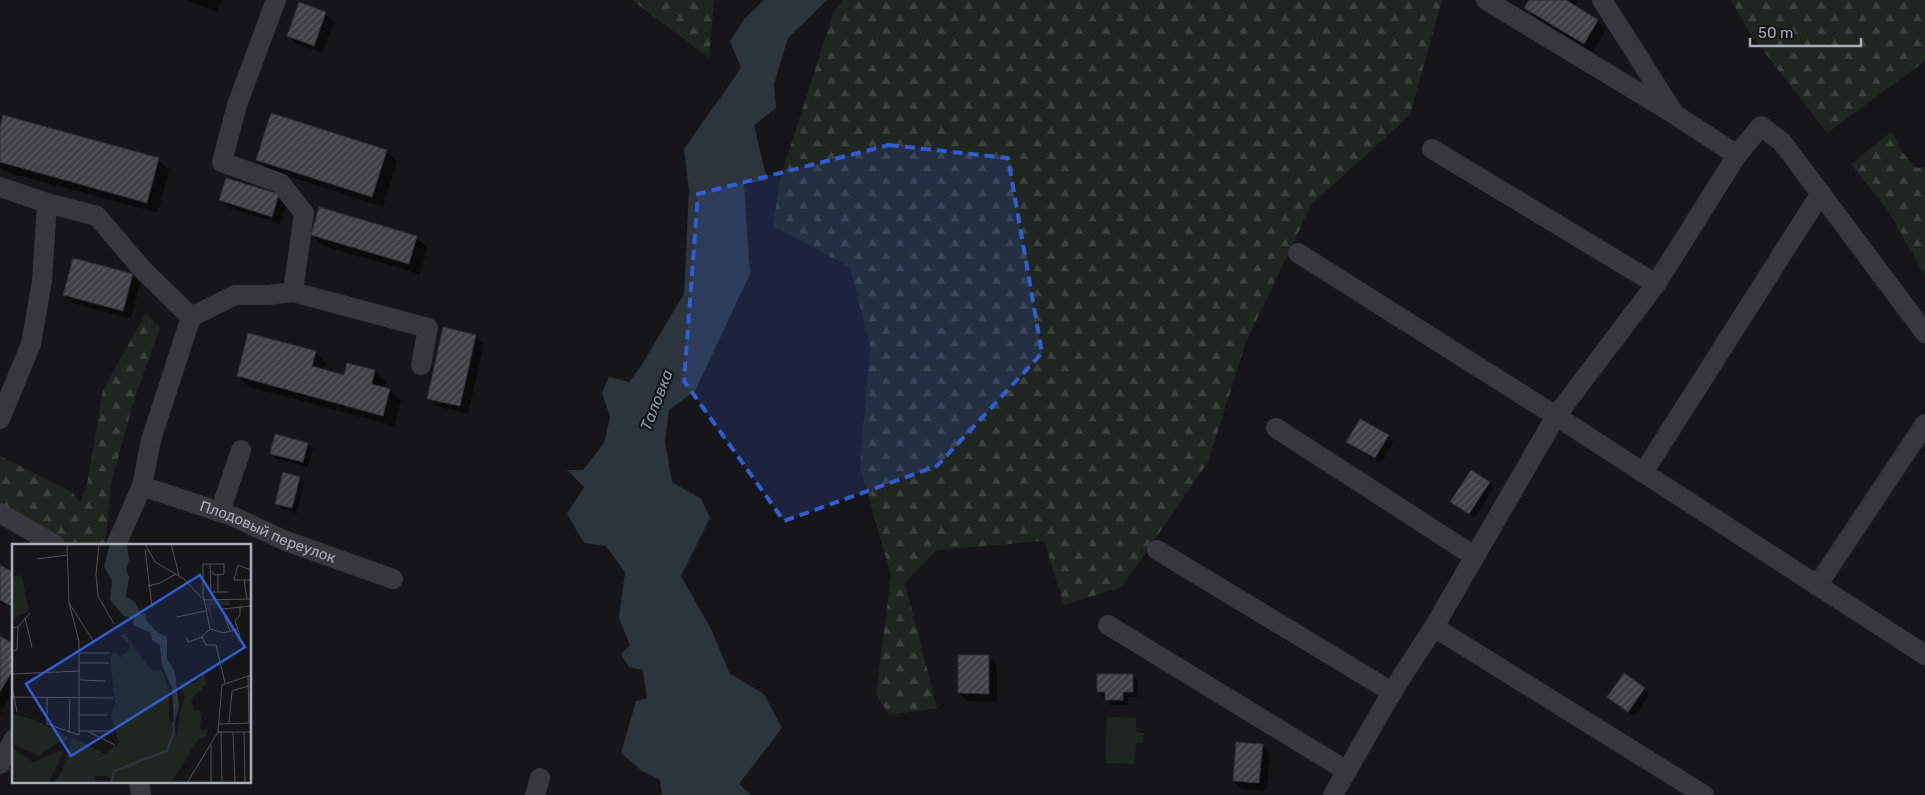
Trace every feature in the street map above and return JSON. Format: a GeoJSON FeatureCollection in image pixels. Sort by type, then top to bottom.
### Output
{"type":"FeatureCollection","features":[{"type":"Feature","properties":{"kind":"street"},"geometry":{"type":"LineString","coordinates":[[276,0],[237,105],[222,162],[280,183],[304,213],[293,292]]}},
{"type":"Feature","properties":{"kind":"street"},"geometry":{"type":"LineString","coordinates":[[1486,0],[1674,114],[1737,155]]}},
{"type":"Feature","properties":{"kind":"street"},"geometry":{"type":"LineString","coordinates":[[1602,0],[1674,114]]}},
{"type":"Feature","properties":{"kind":"street"},"geometry":{"type":"LineString","coordinates":[[1333,795],[1392,692],[1434,627],[1556,416],[1656,284],[1737,155],[1761,126],[1782,142],[1925,333]]}},
{"type":"Feature","properties":{"kind":"street"},"geometry":{"type":"LineString","coordinates":[[1432,149],[1656,284]]}},
{"type":"Feature","properties":{"kind":"street"},"geometry":{"type":"LineString","coordinates":[[0,188],[97,216],[142,269],[191,316]]}},
{"type":"Feature","properties":{"kind":"street"},"geometry":{"type":"LineString","coordinates":[[1643,473],[1821,193]]}},
{"type":"Feature","properties":{"kind":"street"},"geometry":{"type":"LineString","coordinates":[[0,419],[31,344],[42,281],[47,203]]}},
{"type":"Feature","properties":{"kind":"street"},"geometry":{"type":"LineString","coordinates":[[1298,253],[1556,416],[1925,655]]}},
{"type":"Feature","properties":{"kind":"street"},"geometry":{"type":"LineString","coordinates":[[116,544],[142,486],[151,440],[191,316],[235,295],[268,295],[293,292],[428,328],[421,365]]}},
{"type":"Feature","properties":{"kind":"street"},"geometry":{"type":"LineString","coordinates":[[1817,586],[1925,424]]}},
{"type":"Feature","properties":{"kind":"street"},"geometry":{"type":"LineString","coordinates":[[1276,428],[1474,556]]}},
{"type":"Feature","properties":{"kind":"street"},"geometry":{"type":"LineString","coordinates":[[220,512],[240,450]]}},
{"type":"Feature","properties":{"kind":"street","name":"Плодовый переулок"},"geometry":{"type":"LineString","coordinates":[[142,486],[220,512],[286,541],[392,579]]}},
{"type":"Feature","properties":{"kind":"street"},"geometry":{"type":"LineString","coordinates":[[0,514],[53,544]]}},
{"type":"Feature","properties":{"kind":"street"},"geometry":{"type":"LineString","coordinates":[[1157,550],[1392,692]]}},
{"type":"Feature","properties":{"kind":"street"},"geometry":{"type":"LineString","coordinates":[[1108,625],[1347,771]]}},
{"type":"Feature","properties":{"kind":"street"},"geometry":{"type":"LineString","coordinates":[[1434,627],[1704,795]]}},
{"type":"Feature","properties":{"kind":"street"},"geometry":{"type":"LineString","coordinates":[[0,764],[12,743]]}},
{"type":"Feature","properties":{"kind":"street"},"geometry":{"type":"LineString","coordinates":[[139,782],[141,795]]}},
{"type":"Feature","properties":{"kind":"highlighted area"},"geometry":{"type":"Polygon","coordinates":[[[889,145],[1008,158],[1042,353],[937,466],[784,521],[684,381],[698,194],[889,145]]]}},
{"type":"Feature","properties":{"kind":"green space"},"geometry":{"type":"Polygon","coordinates":[[[632,0],[714,0],[709,58],[632,0]]]}},
{"type":"Feature","properties":{"kind":"green space"},"geometry":{"type":"Polygon","coordinates":[[[842,0],[1442,0],[1410,115],[1312,204],[1246,342],[1208,462],[1122,587],[1064,605],[1044,541],[937,550],[905,583],[937,708],[889,715],[876,694],[891,575],[860,467],[870,346],[850,267],[773,226],[781,176],[834,11],[842,0]]]}},
{"type":"Feature","properties":{"kind":"green space"},"geometry":{"type":"Polygon","coordinates":[[[1731,0],[1925,0],[1925,61],[1827,133],[1749,32],[1731,0]]]}},
{"type":"Feature","properties":{"kind":"green space"},"geometry":{"type":"Polygon","coordinates":[[[1892,131],[1901,151],[1917,168],[1925,167],[1925,276],[1889,212],[1851,164],[1892,131]]]}},
{"type":"Feature","properties":{"kind":"green space"},"geometry":{"type":"Polygon","coordinates":[[[146,313],[160,328],[136,394],[112,479],[105,544],[59,544],[0,508],[0,456],[72,492],[80,502],[87,485],[103,390],[146,313]]]}},
{"type":"Feature","properties":{"kind":"green space"},"geometry":{"type":"Polygon","coordinates":[[[1107,717],[1136,718],[1136,732],[1144,733],[1143,743],[1136,743],[1135,764],[1105,763],[1107,717]]]}},
{"type":"Feature","properties":{"kind":"water","name":"Таловка"},"geometry":{"type":"Polygon","coordinates":[[[764,0],[827,0],[788,38],[774,84],[776,108],[754,125],[767,180],[744,184],[750,274],[695,391],[669,410],[665,442],[672,482],[701,499],[710,518],[681,576],[711,629],[730,674],[764,694],[782,728],[739,784],[751,795],[662,795],[660,780],[642,771],[621,753],[636,701],[647,699],[643,670],[629,667],[621,654],[630,645],[619,618],[625,572],[606,546],[584,543],[567,514],[584,487],[567,470],[583,470],[604,443],[610,417],[602,393],[609,377],[629,382],[641,366],[684,294],[689,190],[684,149],[741,68],[730,41],[745,18],[764,0]]]}},
{"type":"Feature","properties":{"kind":"building"},"geometry":{"type":"Polygon","coordinates":[[[1529,0],[1566,0],[1598,20],[1584,44],[1524,8],[1529,0]]]}},
{"type":"Feature","properties":{"kind":"building"},"geometry":{"type":"Polygon","coordinates":[[[299,2],[326,12],[314,46],[287,36],[299,2]]]}},
{"type":"Feature","properties":{"kind":"building"},"geometry":{"type":"Polygon","coordinates":[[[271,113],[387,150],[372,197],[256,160],[271,113]]]}},
{"type":"Feature","properties":{"kind":"building"},"geometry":{"type":"Polygon","coordinates":[[[3,115],[159,158],[147,203],[0,162],[0,127],[3,115]]]}},
{"type":"Feature","properties":{"kind":"building"},"geometry":{"type":"Polygon","coordinates":[[[226,178],[279,194],[272,217],[219,200],[226,178]]]}},
{"type":"Feature","properties":{"kind":"building"},"geometry":{"type":"Polygon","coordinates":[[[319,207],[417,236],[409,264],[311,235],[319,207]]]}},
{"type":"Feature","properties":{"kind":"building"},"geometry":{"type":"Polygon","coordinates":[[[73,258],[133,274],[123,311],[63,295],[73,258]]]}},
{"type":"Feature","properties":{"kind":"building"},"geometry":{"type":"Polygon","coordinates":[[[443,327],[476,335],[460,406],[427,399],[443,327]]]}},
{"type":"Feature","properties":{"kind":"building"},"geometry":{"type":"Polygon","coordinates":[[[248,333],[316,351],[312,366],[344,375],[347,363],[375,370],[372,384],[390,389],[383,416],[237,376],[248,333]]]}},
{"type":"Feature","properties":{"kind":"building"},"geometry":{"type":"Polygon","coordinates":[[[1360,419],[1389,435],[1375,458],[1346,442],[1360,419]]]}},
{"type":"Feature","properties":{"kind":"building"},"geometry":{"type":"Polygon","coordinates":[[[275,434],[308,443],[303,462],[270,454],[275,434]]]}},
{"type":"Feature","properties":{"kind":"building"},"geometry":{"type":"Polygon","coordinates":[[[1471,470],[1490,482],[1469,514],[1450,502],[1471,470]]]}},
{"type":"Feature","properties":{"kind":"building"},"geometry":{"type":"Polygon","coordinates":[[[283,472],[300,477],[292,508],[275,504],[283,472]]]}},
{"type":"Feature","properties":{"kind":"building"},"geometry":{"type":"Polygon","coordinates":[[[0,565],[12,572],[12,607],[0,600],[0,565]]]}},
{"type":"Feature","properties":{"kind":"building"},"geometry":{"type":"Polygon","coordinates":[[[0,636],[12,643],[12,671],[0,692],[0,636]]]}},
{"type":"Feature","properties":{"kind":"building"},"geometry":{"type":"Polygon","coordinates":[[[958,655],[989,655],[989,694],[958,693],[958,655]]]}},
{"type":"Feature","properties":{"kind":"building"},"geometry":{"type":"Polygon","coordinates":[[[1624,673],[1645,688],[1628,712],[1607,697],[1624,673]]]}},
{"type":"Feature","properties":{"kind":"building"},"geometry":{"type":"Polygon","coordinates":[[[1097,674],[1133,674],[1133,692],[1123,692],[1123,700],[1105,700],[1105,692],[1097,692],[1097,674]]]}},
{"type":"Feature","properties":{"kind":"building"},"geometry":{"type":"Polygon","coordinates":[[[1236,742],[1263,744],[1259,783],[1233,781],[1236,742]]]}}]}
